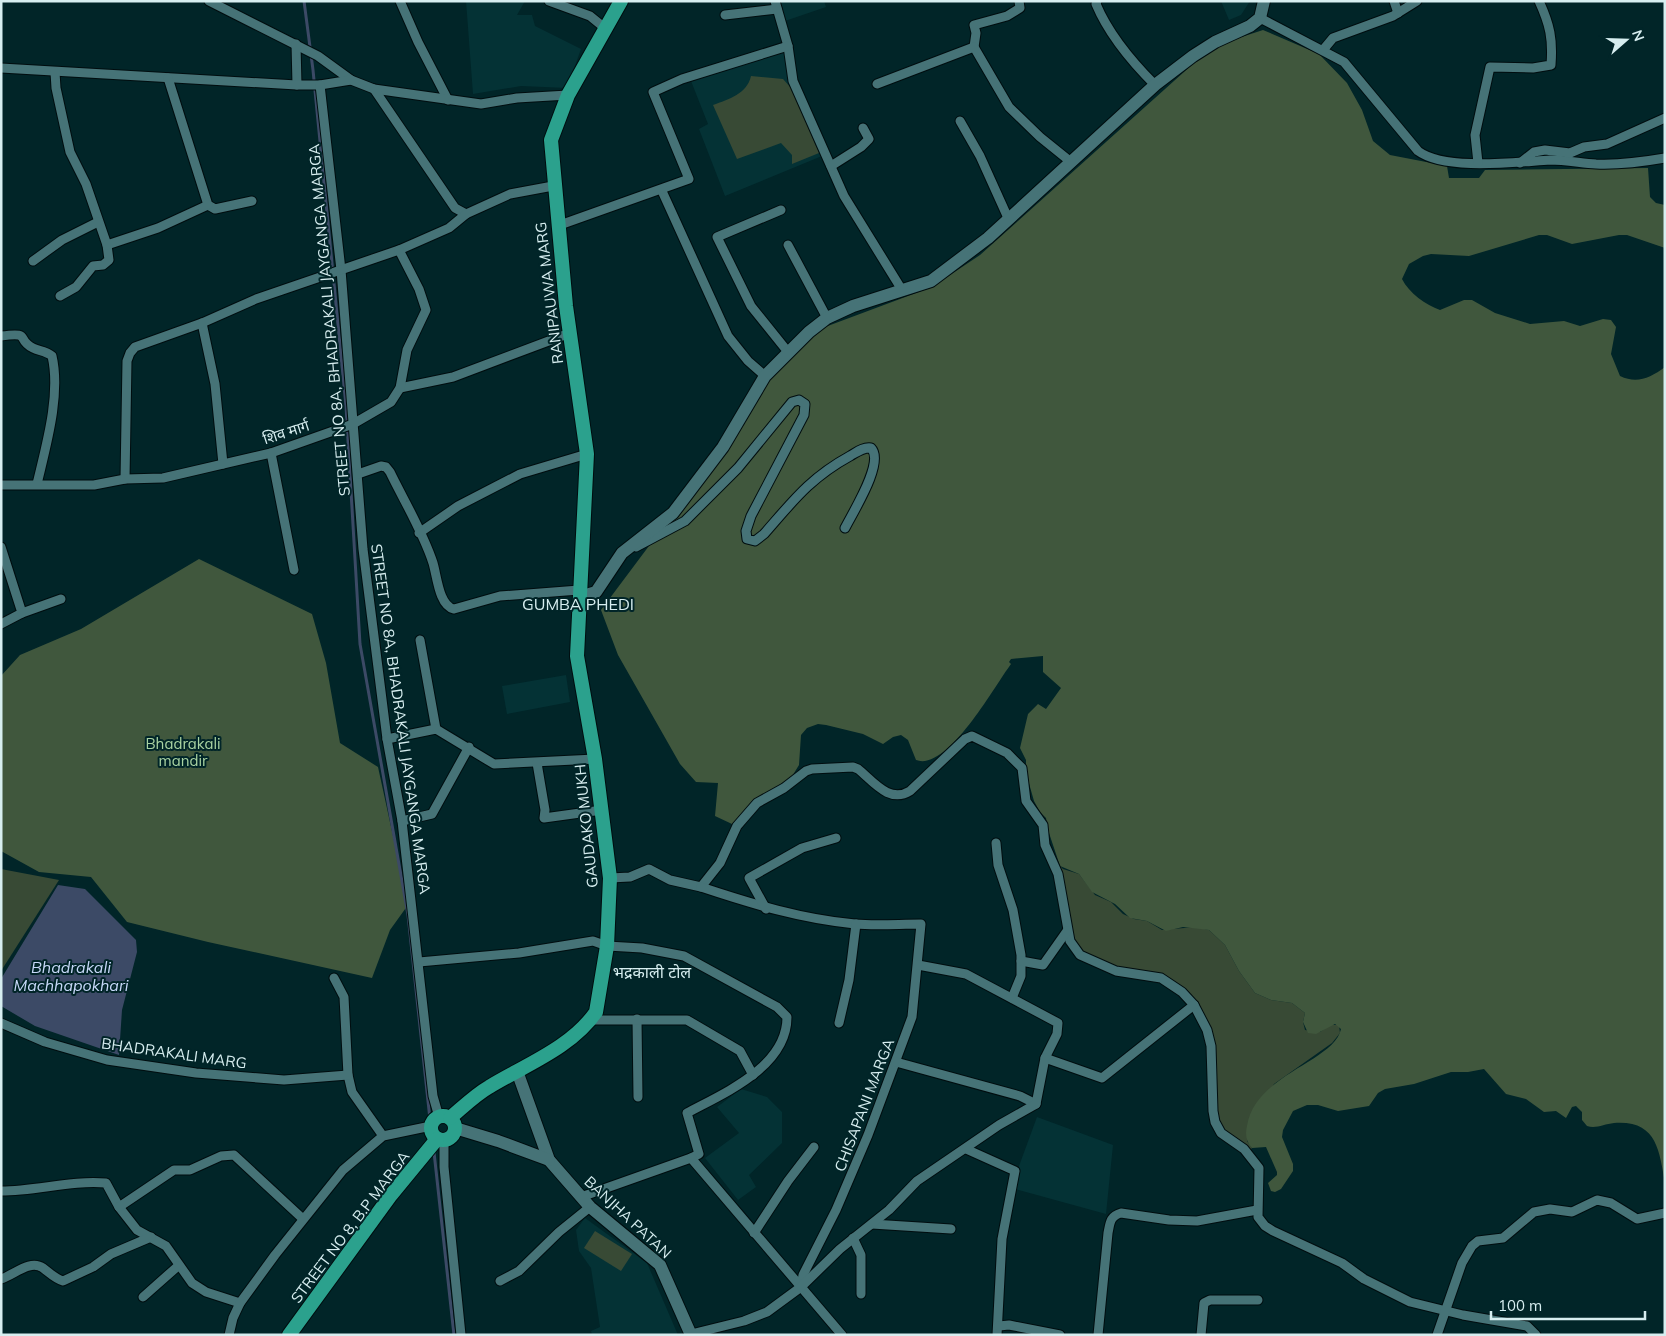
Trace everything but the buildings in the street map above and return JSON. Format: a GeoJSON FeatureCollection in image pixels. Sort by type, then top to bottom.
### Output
{"type":"FeatureCollection","features":[{"type":"Feature","properties":{"kind":"main road","name":"RANIPAUWA MARG"},"geometry":{"type":"LineString","coordinates":[[579,594],[587,454],[570,332],[553,186],[551,140],[568,95],[621,1]]}},
{"type":"Feature","properties":{"kind":"main road"},"geometry":{"type":"LineString","coordinates":[[579,594],[596,592],[622,553],[673,513],[723,447],[764,376],[827,318],[853,306],[931,281],[988,238],[1154,85],[1215,42],[1250,26],[1260,18],[1264,8],[1264,1]]}},
{"type":"Feature","properties":{"kind":"main road","name":"GAUDAKO MUKH"},"geometry":{"type":"LineString","coordinates":[[579,594],[578,656],[595,760],[610,878],[607,946],[596,1012],[591,1020]]}},
{"type":"Feature","properties":{"kind":"main road"},"geometry":{"type":"LineString","coordinates":[[517,1070],[554,1049],[591,1020]]}},
{"type":"Feature","properties":{"kind":"main road","name":"STREET NO 8, B.P MARGA"},"geometry":{"type":"LineString","coordinates":[[289,1335],[391,1195],[443,1128],[486,1088],[517,1070]]}},
{"type":"Feature","properties":{"kind":"main road","name":"BANJHA PATAN"},"geometry":{"type":"LineString","coordinates":[[517,1070],[549,1160],[590,1207],[660,1265],[691,1334]]}},
{"type":"Feature","properties":{"kind":"main road"},"geometry":{"type":"LineString","coordinates":[[443,1128],[498,1141],[549,1160]]}},
{"type":"Feature","properties":{"kind":"street"},"geometry":{"type":"LineString","coordinates":[[209,1],[296,44],[318,56],[351,80],[374,89],[481,104],[517,98],[568,95]]}},
{"type":"Feature","properties":{"kind":"street"},"geometry":{"type":"LineString","coordinates":[[400,1],[418,42],[448,100]]}},
{"type":"Feature","properties":{"kind":"street"},"geometry":{"type":"LineString","coordinates":[[549,1],[590,16],[606,29]]}},
{"type":"Feature","properties":{"kind":"street"},"geometry":{"type":"LineString","coordinates":[[1019,1],[1020,8],[1007,16],[974,25],[976,33],[974,47],[1009,107],[1040,137],[1071,162]]}},
{"type":"Feature","properties":{"kind":"street"},"geometry":{"type":"LineString","coordinates":[[1097,1],[1096,4],[1110,32],[1136,66],[1154,85]]}},
{"type":"Feature","properties":{"kind":"street"},"geometry":{"type":"LineString","coordinates":[[1394,1],[1398,13]]}},
{"type":"Feature","properties":{"kind":"street"},"geometry":{"type":"LineString","coordinates":[[1323,50],[1333,38],[1398,13],[1417,1]]}},
{"type":"Feature","properties":{"kind":"street"},"geometry":{"type":"LineString","coordinates":[[1478,163],[1475,135],[1490,67],[1514,68],[1551,65],[1553,41],[1547,19],[1539,1]]}},
{"type":"Feature","properties":{"kind":"street"},"geometry":{"type":"LineString","coordinates":[[725,15],[776,5],[788,46],[793,82],[844,196],[902,290]]}},
{"type":"Feature","properties":{"kind":"street"},"geometry":{"type":"LineString","coordinates":[[1260,18],[1344,62],[1418,151],[1427,158],[1478,163],[1520,163],[1552,160],[1597,164],[1622,164],[1665,158]]}},
{"type":"Feature","properties":{"kind":"street"},"geometry":{"type":"LineString","coordinates":[[296,44],[297,85]]}},
{"type":"Feature","properties":{"kind":"street"},"geometry":{"type":"LineString","coordinates":[[558,226],[689,179],[653,92],[682,79],[788,46]]}},
{"type":"Feature","properties":{"kind":"street"},"geometry":{"type":"LineString","coordinates":[[877,84],[974,47]]}},
{"type":"Feature","properties":{"kind":"street"},"geometry":{"type":"LineString","coordinates":[[1,68],[297,85],[320,85],[351,80]]}},
{"type":"Feature","properties":{"kind":"street"},"geometry":{"type":"LineString","coordinates":[[55,72],[56,88],[70,152],[86,184],[98,222],[108,245],[109,260],[106,263],[93,266],[76,287],[60,296]]}},
{"type":"Feature","properties":{"kind":"street"},"geometry":{"type":"LineString","coordinates":[[168,78],[208,205],[215,209],[252,201]]}},
{"type":"Feature","properties":{"kind":"street","name":"STREET NO 8A, BHADRAKALI JAYGANGA MARGA"},"geometry":{"type":"LineString","coordinates":[[320,85],[341,270],[363,549],[387,739],[402,821],[433,1096],[443,1128],[444,1167],[461,1335]]}},
{"type":"Feature","properties":{"kind":"street"},"geometry":{"type":"LineString","coordinates":[[374,89],[455,208],[466,214]]}},
{"type":"Feature","properties":{"kind":"street"},"geometry":{"type":"LineString","coordinates":[[1520,163],[1534,152],[1545,150],[1570,153],[1584,147],[1607,144],[1665,118]]}},
{"type":"Feature","properties":{"kind":"street"},"geometry":{"type":"LineString","coordinates":[[960,121],[980,156],[1008,218]]}},
{"type":"Feature","properties":{"kind":"street"},"geometry":{"type":"LineString","coordinates":[[831,166],[861,147],[869,139],[863,128]]}},
{"type":"Feature","properties":{"kind":"street"},"geometry":{"type":"LineString","coordinates":[[125,479],[127,361],[130,353],[135,348],[202,323],[256,299],[398,250],[449,228],[466,214],[510,194],[553,186]]}},
{"type":"Feature","properties":{"kind":"street"},"geometry":{"type":"LineString","coordinates":[[662,190],[728,336],[748,361],[764,376]]}},
{"type":"Feature","properties":{"kind":"street"},"geometry":{"type":"LineString","coordinates":[[108,245],[158,228],[208,205]]}},
{"type":"Feature","properties":{"kind":"street"},"geometry":{"type":"LineString","coordinates":[[781,210],[717,237],[752,306],[788,352]]}},
{"type":"Feature","properties":{"kind":"street"},"geometry":{"type":"LineString","coordinates":[[34,260],[62,240],[98,222]]}},
{"type":"Feature","properties":{"kind":"street"},"geometry":{"type":"LineString","coordinates":[[788,245],[827,318]]}},
{"type":"Feature","properties":{"kind":"street"},"geometry":{"type":"LineString","coordinates":[[398,250],[419,289],[426,310],[407,350],[400,388],[453,377],[570,332]]}},
{"type":"Feature","properties":{"kind":"street"},"geometry":{"type":"LineString","coordinates":[[202,323],[215,384],[223,464]]}},
{"type":"Feature","properties":{"kind":"street"},"geometry":{"type":"LineString","coordinates":[[1,336],[19,334],[24,336],[29,346],[52,356],[55,369],[50,429],[37,484]]}},
{"type":"Feature","properties":{"kind":"street","name":"शिव मार्ग"},"geometry":{"type":"LineString","coordinates":[[1,485],[94,485],[125,479],[162,478],[271,453],[353,424],[391,402],[400,388]]}},
{"type":"Feature","properties":{"kind":"street"},"geometry":{"type":"LineString","coordinates":[[622,553],[685,521],[738,468],[792,402],[799,400],[805,404],[804,415],[751,516],[746,531],[747,539],[751,542],[755,541],[764,534],[811,482],[826,470],[863,449],[872,448],[875,454],[874,466],[869,480],[844,528]]}},
{"type":"Feature","properties":{"kind":"street"},"geometry":{"type":"LineString","coordinates":[[271,453],[294,570]]}},
{"type":"Feature","properties":{"kind":"street"},"geometry":{"type":"LineString","coordinates":[[419,533],[458,506],[520,474],[587,454]]}},
{"type":"Feature","properties":{"kind":"street"},"geometry":{"type":"LineString","coordinates":[[358,474],[381,466],[386,467],[432,561],[444,602],[449,608],[454,609],[500,596],[579,594]]}},
{"type":"Feature","properties":{"kind":"street"},"geometry":{"type":"LineString","coordinates":[[1,547],[22,613]]}},
{"type":"Feature","properties":{"kind":"street"},"geometry":{"type":"LineString","coordinates":[[1,624],[22,613],[61,599]]}},
{"type":"Feature","properties":{"kind":"street"},"geometry":{"type":"LineString","coordinates":[[420,640],[436,729]]}},
{"type":"Feature","properties":{"kind":"street"},"geometry":{"type":"LineString","coordinates":[[387,739],[436,729],[469,747],[494,764],[595,760]]}},
{"type":"Feature","properties":{"kind":"street"},"geometry":{"type":"LineString","coordinates":[[701,888],[720,863],[737,826],[746,813],[757,803],[784,788],[806,771],[812,769],[858,768],[887,794],[904,795],[965,738],[972,736],[1007,753],[1022,768],[1028,806],[1041,820],[1045,845],[1056,868],[1070,941],[1080,956],[1116,971],[1161,978],[1182,992],[1194,1005],[1207,1030],[1211,1046],[1214,1119],[1221,1133],[1244,1149],[1259,1168],[1257,1210],[1260,1221],[1273,1231],[1342,1263],[1364,1279],[1410,1302],[1463,1316],[1527,1326],[1536,1335]]}},
{"type":"Feature","properties":{"kind":"street"},"geometry":{"type":"LineString","coordinates":[[402,821],[432,814],[469,747]]}},
{"type":"Feature","properties":{"kind":"street"},"geometry":{"type":"LineString","coordinates":[[537,763],[545,810],[544,818],[602,810]]}},
{"type":"Feature","properties":{"kind":"street"},"geometry":{"type":"LineString","coordinates":[[766,909],[749,878],[802,848],[836,838]]}},
{"type":"Feature","properties":{"kind":"street"},"geometry":{"type":"LineString","coordinates":[[996,842],[998,865],[1014,910],[1021,961],[1021,976],[1012,998]]}},
{"type":"Feature","properties":{"kind":"street"},"geometry":{"type":"LineString","coordinates":[[610,878],[630,877],[649,869],[670,880],[766,909],[856,924],[849,980],[839,1024]]}},
{"type":"Feature","properties":{"kind":"street","name":"CHISAPANI MARGA"},"geometry":{"type":"LineString","coordinates":[[801,1287],[803,1275],[836,1210],[896,1062],[912,1017],[921,924],[856,924]]}},
{"type":"Feature","properties":{"kind":"street"},"geometry":{"type":"LineString","coordinates":[[1021,961],[1043,965],[1067,930]]}},
{"type":"Feature","properties":{"kind":"street"},"geometry":{"type":"LineString","coordinates":[[419,962],[519,953],[593,941],[607,946],[642,948],[684,956],[777,1007],[787,1018],[787,1027],[778,1048],[753,1075],[688,1113],[698,1154],[692,1158],[581,1197]]}},
{"type":"Feature","properties":{"kind":"street"},"geometry":{"type":"LineString","coordinates":[[691,1334],[744,1322],[767,1312],[801,1287],[853,1238],[889,1210],[917,1181],[999,1125],[1036,1104],[1045,1058],[1057,1034],[1058,1023],[966,974],[918,965]]}},
{"type":"Feature","properties":{"kind":"street"},"geometry":{"type":"LineString","coordinates":[[334,978],[344,996],[348,1076],[352,1092],[382,1136]]}},
{"type":"Feature","properties":{"kind":"street"},"geometry":{"type":"LineString","coordinates":[[1045,1058],[1102,1078],[1194,1005]]}},
{"type":"Feature","properties":{"kind":"street"},"geometry":{"type":"LineString","coordinates":[[637,1019],[638,1097]]}},
{"type":"Feature","properties":{"kind":"street"},"geometry":{"type":"LineString","coordinates":[[591,1020],[687,1020],[740,1051],[753,1075]]}},
{"type":"Feature","properties":{"kind":"street","name":"BHADRAKALI MARG"},"geometry":{"type":"LineString","coordinates":[[1,1023],[45,1042],[107,1060],[196,1073],[284,1080],[348,1076]]}},
{"type":"Feature","properties":{"kind":"street"},"geometry":{"type":"LineString","coordinates":[[896,1062],[1020,1096],[1036,1104]]}},
{"type":"Feature","properties":{"kind":"street"},"geometry":{"type":"LineString","coordinates":[[229,1335],[233,1318],[240,1303],[302,1219],[343,1170],[382,1136],[443,1128]]}},
{"type":"Feature","properties":{"kind":"street"},"geometry":{"type":"LineString","coordinates":[[754,1233],[788,1181],[814,1147]]}},
{"type":"Feature","properties":{"kind":"street"},"geometry":{"type":"LineString","coordinates":[[966,1149],[1014,1172],[1002,1240],[998,1330],[1009,1326],[1060,1335]]}},
{"type":"Feature","properties":{"kind":"street"},"geometry":{"type":"LineString","coordinates":[[119,1207],[174,1170],[190,1170],[221,1156],[234,1155],[302,1219]]}},
{"type":"Feature","properties":{"kind":"street"},"geometry":{"type":"LineString","coordinates":[[692,1158],[842,1335]]}},
{"type":"Feature","properties":{"kind":"street"},"geometry":{"type":"LineString","coordinates":[[1,1191],[21,1191],[86,1181],[106,1183],[119,1207],[137,1230],[166,1246],[178,1266],[192,1283],[206,1292],[240,1303]]}},
{"type":"Feature","properties":{"kind":"street"},"geometry":{"type":"LineString","coordinates":[[1437,1335],[1462,1263],[1472,1246],[1478,1241],[1503,1238],[1534,1212],[1550,1209],[1572,1212],[1588,1203],[1601,1200],[1611,1203],[1636,1218],[1665,1213]]}},
{"type":"Feature","properties":{"kind":"street"},"geometry":{"type":"LineString","coordinates":[[500,1280],[519,1271],[559,1232],[590,1207]]}},
{"type":"Feature","properties":{"kind":"street"},"geometry":{"type":"LineString","coordinates":[[1098,1335],[1108,1233],[1110,1219],[1115,1215],[1121,1213],[1169,1220],[1197,1221],[1257,1210]]}},
{"type":"Feature","properties":{"kind":"street"},"geometry":{"type":"LineString","coordinates":[[872,1224],[951,1229]]}},
{"type":"Feature","properties":{"kind":"street"},"geometry":{"type":"LineString","coordinates":[[1,1279],[30,1265],[41,1266],[54,1278],[63,1281],[93,1266],[111,1254],[151,1237]]}},
{"type":"Feature","properties":{"kind":"street"},"geometry":{"type":"LineString","coordinates":[[853,1238],[861,1255],[861,1294]]}},
{"type":"Feature","properties":{"kind":"street"},"geometry":{"type":"LineString","coordinates":[[144,1297],[178,1266]]}},
{"type":"Feature","properties":{"kind":"street"},"geometry":{"type":"LineString","coordinates":[[1201,1335],[1204,1303],[1210,1300],[1258,1300]]}},
{"type":"Feature","properties":{"kind":"shaded area"},"geometry":{"type":"Polygon","coordinates":[[[466,1],[525,1],[517,15],[532,15],[535,26],[581,49],[567,88],[521,86],[473,94],[466,1]]]}},
{"type":"Feature","properties":{"kind":"shaded area"},"geometry":{"type":"Polygon","coordinates":[[[779,1],[824,1],[826,7],[785,21],[779,1]]]}},
{"type":"Feature","properties":{"kind":"shaded area"},"geometry":{"type":"Polygon","coordinates":[[[1221,1],[1250,1],[1241,15],[1229,20],[1221,1]]]}},
{"type":"Feature","properties":{"kind":"shaded area"},"geometry":{"type":"Polygon","coordinates":[[[784,49],[788,78],[822,156],[725,196],[699,129],[708,124],[691,81],[784,49]]]}},
{"type":"Feature","properties":{"kind":"shaded area"},"geometry":{"type":"Polygon","coordinates":[[[566,675],[570,702],[507,714],[502,686],[566,675]]]}},
{"type":"Feature","properties":{"kind":"shaded area"},"geometry":{"type":"Polygon","coordinates":[[[741,1089],[767,1097],[782,1112],[782,1143],[749,1175],[756,1187],[738,1200],[705,1158],[739,1133],[717,1107],[741,1089]]]}},
{"type":"Feature","properties":{"kind":"shaded area"},"geometry":{"type":"Polygon","coordinates":[[[1037,1117],[1113,1145],[1106,1214],[1011,1188],[1037,1117]]]}},
{"type":"Feature","properties":{"kind":"shaded area"},"geometry":{"type":"Polygon","coordinates":[[[585,1218],[647,1263],[678,1335],[592,1335],[591,1331],[600,1327],[591,1268],[579,1251],[576,1230],[585,1218]]]}},
{"type":"Feature","properties":{"kind":"green space"},"geometry":{"type":"Polygon","coordinates":[[[1263,30],[1319,54],[1347,83],[1362,110],[1373,141],[1390,155],[1447,166],[1449,178],[1479,178],[1485,170],[1648,168],[1650,197],[1656,203],[1665,205],[1665,248],[1627,235],[1572,244],[1547,235],[1539,235],[1469,256],[1431,254],[1423,256],[1409,264],[1402,279],[1418,298],[1440,310],[1464,300],[1472,300],[1495,313],[1530,324],[1564,321],[1580,326],[1603,319],[1611,320],[1616,327],[1611,354],[1620,376],[1632,380],[1643,379],[1665,367],[1665,1183],[1658,1149],[1647,1132],[1639,1126],[1628,1123],[1614,1123],[1590,1127],[1582,1120],[1582,1112],[1576,1106],[1572,1107],[1566,1118],[1556,1111],[1544,1112],[1526,1099],[1506,1094],[1484,1069],[1468,1072],[1451,1072],[1414,1084],[1385,1089],[1378,1093],[1369,1106],[1338,1111],[1318,1105],[1307,1105],[1293,1111],[1283,1130],[1282,1137],[1293,1164],[1293,1171],[1281,1189],[1275,1192],[1271,1191],[1268,1183],[1277,1175],[1277,1172],[1266,1147],[1252,1148],[1246,1138],[1247,1126],[1253,1108],[1278,1081],[1324,1051],[1335,1041],[1341,1029],[1335,1024],[1316,1034],[1308,1033],[1303,1022],[1305,1013],[1292,1003],[1271,1000],[1255,993],[1239,971],[1225,945],[1209,930],[1183,927],[1166,931],[1147,921],[1130,918],[1115,904],[1092,892],[1079,874],[1060,866],[1046,818],[1034,801],[1026,773],[1026,760],[1020,748],[1028,714],[1038,704],[1046,709],[1061,688],[1043,672],[1043,656],[1011,659],[1009,662],[1011,664],[969,725],[942,753],[928,760],[916,760],[908,740],[901,735],[893,737],[883,744],[863,734],[826,725],[818,724],[807,728],[801,735],[799,765],[791,778],[761,796],[732,824],[715,816],[718,783],[696,782],[680,764],[618,655],[601,610],[726,443],[765,380],[817,330],[932,287],[980,255],[1194,63],[1223,43],[1263,30]]]}},
{"type":"Feature","properties":{"kind":"green space"},"geometry":{"type":"Polygon","coordinates":[[[751,76],[783,79],[792,89],[819,153],[792,164],[792,155],[781,143],[737,159],[713,105],[741,92],[746,87],[751,76]]]}},
{"type":"Feature","properties":{"kind":"green space","name":"Bhadrakali mandir"},"geometry":{"type":"Polygon","coordinates":[[[199,559],[312,614],[326,663],[340,743],[378,767],[408,905],[390,930],[372,978],[127,922],[91,877],[39,872],[1,851],[1,676],[20,655],[81,629],[199,559]]]}},
{"type":"Feature","properties":{"kind":"green space"},"geometry":{"type":"Polygon","coordinates":[[[1057,863],[1063,869],[1079,874],[1095,895],[1111,902],[1123,914],[1134,919],[1147,921],[1162,930],[1195,927],[1209,930],[1225,945],[1239,971],[1255,993],[1271,1000],[1292,1003],[1305,1013],[1303,1022],[1305,1030],[1320,1032],[1330,1025],[1339,1025],[1340,1033],[1332,1043],[1274,1084],[1247,1141],[1252,1148],[1248,1152],[1223,1132],[1218,1123],[1211,1036],[1175,984],[1118,969],[1083,955],[1073,942],[1057,863]]]}},
{"type":"Feature","properties":{"kind":"green space"},"geometry":{"type":"Polygon","coordinates":[[[1,869],[59,880],[1,971],[1,869]]]}},
{"type":"Feature","properties":{"kind":"green space"},"geometry":{"type":"Polygon","coordinates":[[[595,1231],[632,1254],[621,1271],[584,1248],[595,1231]]]}},
{"type":"Feature","properties":{"kind":"water","name":"Bhadrakali Machhapokhari"},"geometry":{"type":"Polygon","coordinates":[[[58,885],[85,889],[136,940],[137,952],[122,1010],[119,1055],[35,1026],[1,1006],[1,979],[58,885]]]}},
{"type":"Feature","properties":{"kind":"waterway"},"geometry":{"type":"LineString","coordinates":[[304,1],[313,70],[346,406],[360,644],[408,915],[432,1138]]}},
{"type":"Feature","properties":{"kind":"waterway"},"geometry":{"type":"LineString","coordinates":[[434,1152],[454,1335]]}},
{"type":"Feature","properties":{"kind":"district","name":"GUMBA PHEDI"},"geometry":{"type":"Point","coordinates":[578,604]}},
{"type":"Feature","properties":{"kind":"district","name":"भद्रकाली टोल"},"geometry":{"type":"Point","coordinates":[652,972]}}]}
